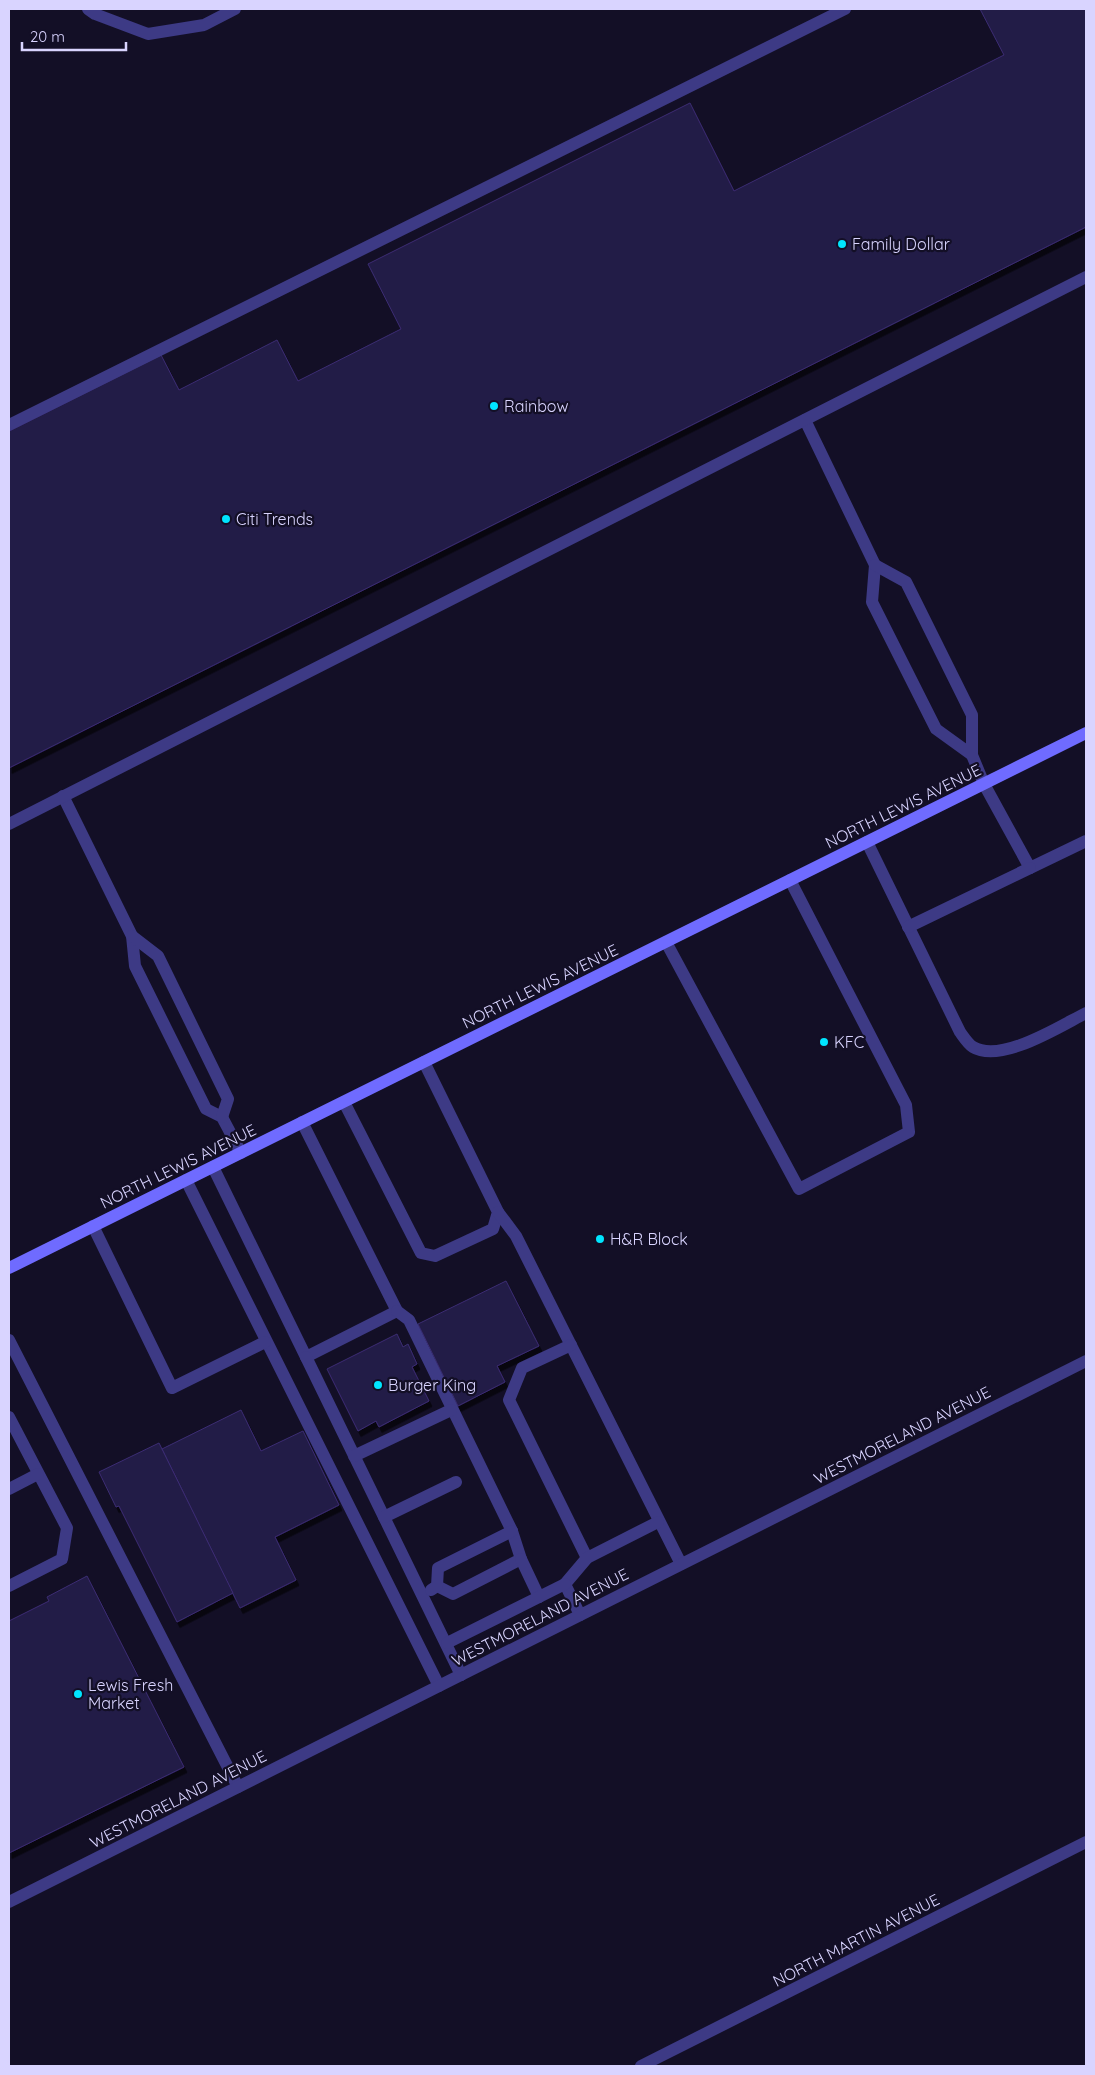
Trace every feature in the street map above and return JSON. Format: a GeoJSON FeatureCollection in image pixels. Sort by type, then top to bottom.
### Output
{"type":"FeatureCollection","features":[{"type":"Feature","properties":{"kind":"main road","name":"NORTH LEWIS AVENUE"},"geometry":{"type":"LineString","coordinates":[[9,1268],[1086,733]]}},
{"type":"Feature","properties":{"kind":"street"},"geometry":{"type":"LineString","coordinates":[[91,12],[148,34],[204,25],[235,9]]}},
{"type":"Feature","properties":{"kind":"street"},"geometry":{"type":"LineString","coordinates":[[9,425],[846,9]]}},
{"type":"Feature","properties":{"kind":"street"},"geometry":{"type":"LineString","coordinates":[[9,824],[1086,277]]}},
{"type":"Feature","properties":{"kind":"street"},"geometry":{"type":"LineString","coordinates":[[805,420],[875,564],[872,602],[936,730],[972,755]]}},
{"type":"Feature","properties":{"kind":"street"},"geometry":{"type":"LineString","coordinates":[[875,564],[906,582],[972,715],[972,755],[984,784],[1030,868]]}},
{"type":"Feature","properties":{"kind":"street"},"geometry":{"type":"LineString","coordinates":[[63,796],[132,936],[135,966],[206,1109],[222,1117],[241,1153]]}},
{"type":"Feature","properties":{"kind":"street"},"geometry":{"type":"LineString","coordinates":[[908,926],[1086,841]]}},
{"type":"Feature","properties":{"kind":"street"},"geometry":{"type":"LineString","coordinates":[[867,842],[960,1032],[973,1047],[991,1050],[1010,1049],[1086,1013]]}},
{"type":"Feature","properties":{"kind":"street"},"geometry":{"type":"LineString","coordinates":[[666,942],[798,1189],[909,1132],[906,1105],[790,880]]}},
{"type":"Feature","properties":{"kind":"street"},"geometry":{"type":"LineString","coordinates":[[132,936],[158,956],[228,1099],[222,1117]]}},
{"type":"Feature","properties":{"kind":"street"},"geometry":{"type":"LineString","coordinates":[[424,1062],[498,1212],[516,1236],[658,1522],[681,1564]]}},
{"type":"Feature","properties":{"kind":"street"},"geometry":{"type":"LineString","coordinates":[[344,1102],[421,1253],[435,1256],[493,1229],[498,1212]]}},
{"type":"Feature","properties":{"kind":"street"},"geometry":{"type":"LineString","coordinates":[[302,1122],[397,1311],[409,1320],[451,1410],[512,1531],[521,1559],[539,1597]]}},
{"type":"Feature","properties":{"kind":"street"},"geometry":{"type":"LineString","coordinates":[[213,1167],[461,1675]]}},
{"type":"Feature","properties":{"kind":"street"},"geometry":{"type":"LineString","coordinates":[[186,1180],[265,1342],[306,1418],[439,1686]]}},
{"type":"Feature","properties":{"kind":"street"},"geometry":{"type":"LineString","coordinates":[[93,1226],[172,1388],[265,1342]]}},
{"type":"Feature","properties":{"kind":"street"},"geometry":{"type":"LineString","coordinates":[[306,1357],[397,1311]]}},
{"type":"Feature","properties":{"kind":"street"},"geometry":{"type":"LineString","coordinates":[[9,1340],[238,1787]]}},
{"type":"Feature","properties":{"kind":"street"},"geometry":{"type":"LineString","coordinates":[[571,1346],[522,1368],[509,1400],[587,1558]]}},
{"type":"Feature","properties":{"kind":"street","name":"WESTMORELAND AVENUE"},"geometry":{"type":"LineString","coordinates":[[9,1902],[1086,1361]]}},
{"type":"Feature","properties":{"kind":"street"},"geometry":{"type":"LineString","coordinates":[[354,1456],[451,1410]]}},
{"type":"Feature","properties":{"kind":"street"},"geometry":{"type":"LineString","coordinates":[[9,1417],[67,1528],[62,1559],[9,1586]]}},
{"type":"Feature","properties":{"kind":"street"},"geometry":{"type":"LineString","coordinates":[[9,1489],[38,1474]]}},
{"type":"Feature","properties":{"kind":"street"},"geometry":{"type":"LineString","coordinates":[[384,1517],[456,1482]]}},
{"type":"Feature","properties":{"kind":"street"},"geometry":{"type":"LineString","coordinates":[[447,1643],[565,1584],[587,1558],[658,1522]]}},
{"type":"Feature","properties":{"kind":"street"},"geometry":{"type":"LineString","coordinates":[[437,1586],[438,1568],[512,1531]]}},
{"type":"Feature","properties":{"kind":"street"},"geometry":{"type":"LineString","coordinates":[[437,1586],[453,1594],[521,1559]]}},
{"type":"Feature","properties":{"kind":"street"},"geometry":{"type":"LineString","coordinates":[[565,1584],[580,1615]]}},
{"type":"Feature","properties":{"kind":"street"},"geometry":{"type":"LineString","coordinates":[[422,1594],[437,1586]]}},
{"type":"Feature","properties":{"kind":"street","name":"NORTH MARTIN AVENUE"},"geometry":{"type":"LineString","coordinates":[[641,2066],[1086,1842]]}},
{"type":"Feature","properties":{"kind":"building"},"geometry":{"type":"Polygon","coordinates":[[[980,9],[1086,9],[1086,227],[9,768],[9,431],[161,355],[179,390],[277,340],[298,381],[401,329],[368,264],[690,103],[734,191],[1004,55],[980,9]]]}},
{"type":"Feature","properties":{"kind":"building"},"geometry":{"type":"Polygon","coordinates":[[[506,1281],[539,1346],[497,1366],[505,1382],[458,1406],[418,1324],[506,1281]]]}},
{"type":"Feature","properties":{"kind":"building","name":"Burger King"},"geometry":{"type":"Polygon","coordinates":[[[397,1334],[403,1347],[408,1344],[417,1364],[412,1367],[429,1401],[379,1427],[376,1421],[358,1431],[327,1369],[397,1334]]]}},
{"type":"Feature","properties":{"kind":"building"},"geometry":{"type":"Polygon","coordinates":[[[241,1410],[261,1451],[303,1431],[339,1505],[275,1537],[296,1580],[240,1608],[162,1449],[241,1410]]]}},
{"type":"Feature","properties":{"kind":"building"},"geometry":{"type":"Polygon","coordinates":[[[159,1443],[233,1593],[177,1622],[119,1506],[116,1507],[99,1472],[159,1443]]]}},
{"type":"Feature","properties":{"kind":"building","name":"Lewis Fresh Market"},"geometry":{"type":"Polygon","coordinates":[[[87,1576],[184,1767],[9,1853],[9,1621],[49,1601],[47,1597],[87,1576]]]}},
{"type":"Feature","properties":{"kind":"place","name":"Family Dollar"},"geometry":{"type":"Point","coordinates":[842,244]}},
{"type":"Feature","properties":{"kind":"place","name":"Rainbow"},"geometry":{"type":"Point","coordinates":[494,406]}},
{"type":"Feature","properties":{"kind":"place","name":"Citi Trends"},"geometry":{"type":"Point","coordinates":[226,519]}},
{"type":"Feature","properties":{"kind":"place","name":"KFC"},"geometry":{"type":"Point","coordinates":[824,1042]}},
{"type":"Feature","properties":{"kind":"place","name":"H&R Block"},"geometry":{"type":"Point","coordinates":[600,1239]}},
{"type":"Feature","properties":{"kind":"place","name":"Burger King"},"geometry":{"type":"Point","coordinates":[378,1385]}},
{"type":"Feature","properties":{"kind":"place","name":"Lewis Fresh Market"},"geometry":{"type":"Point","coordinates":[78,1694]}}]}
